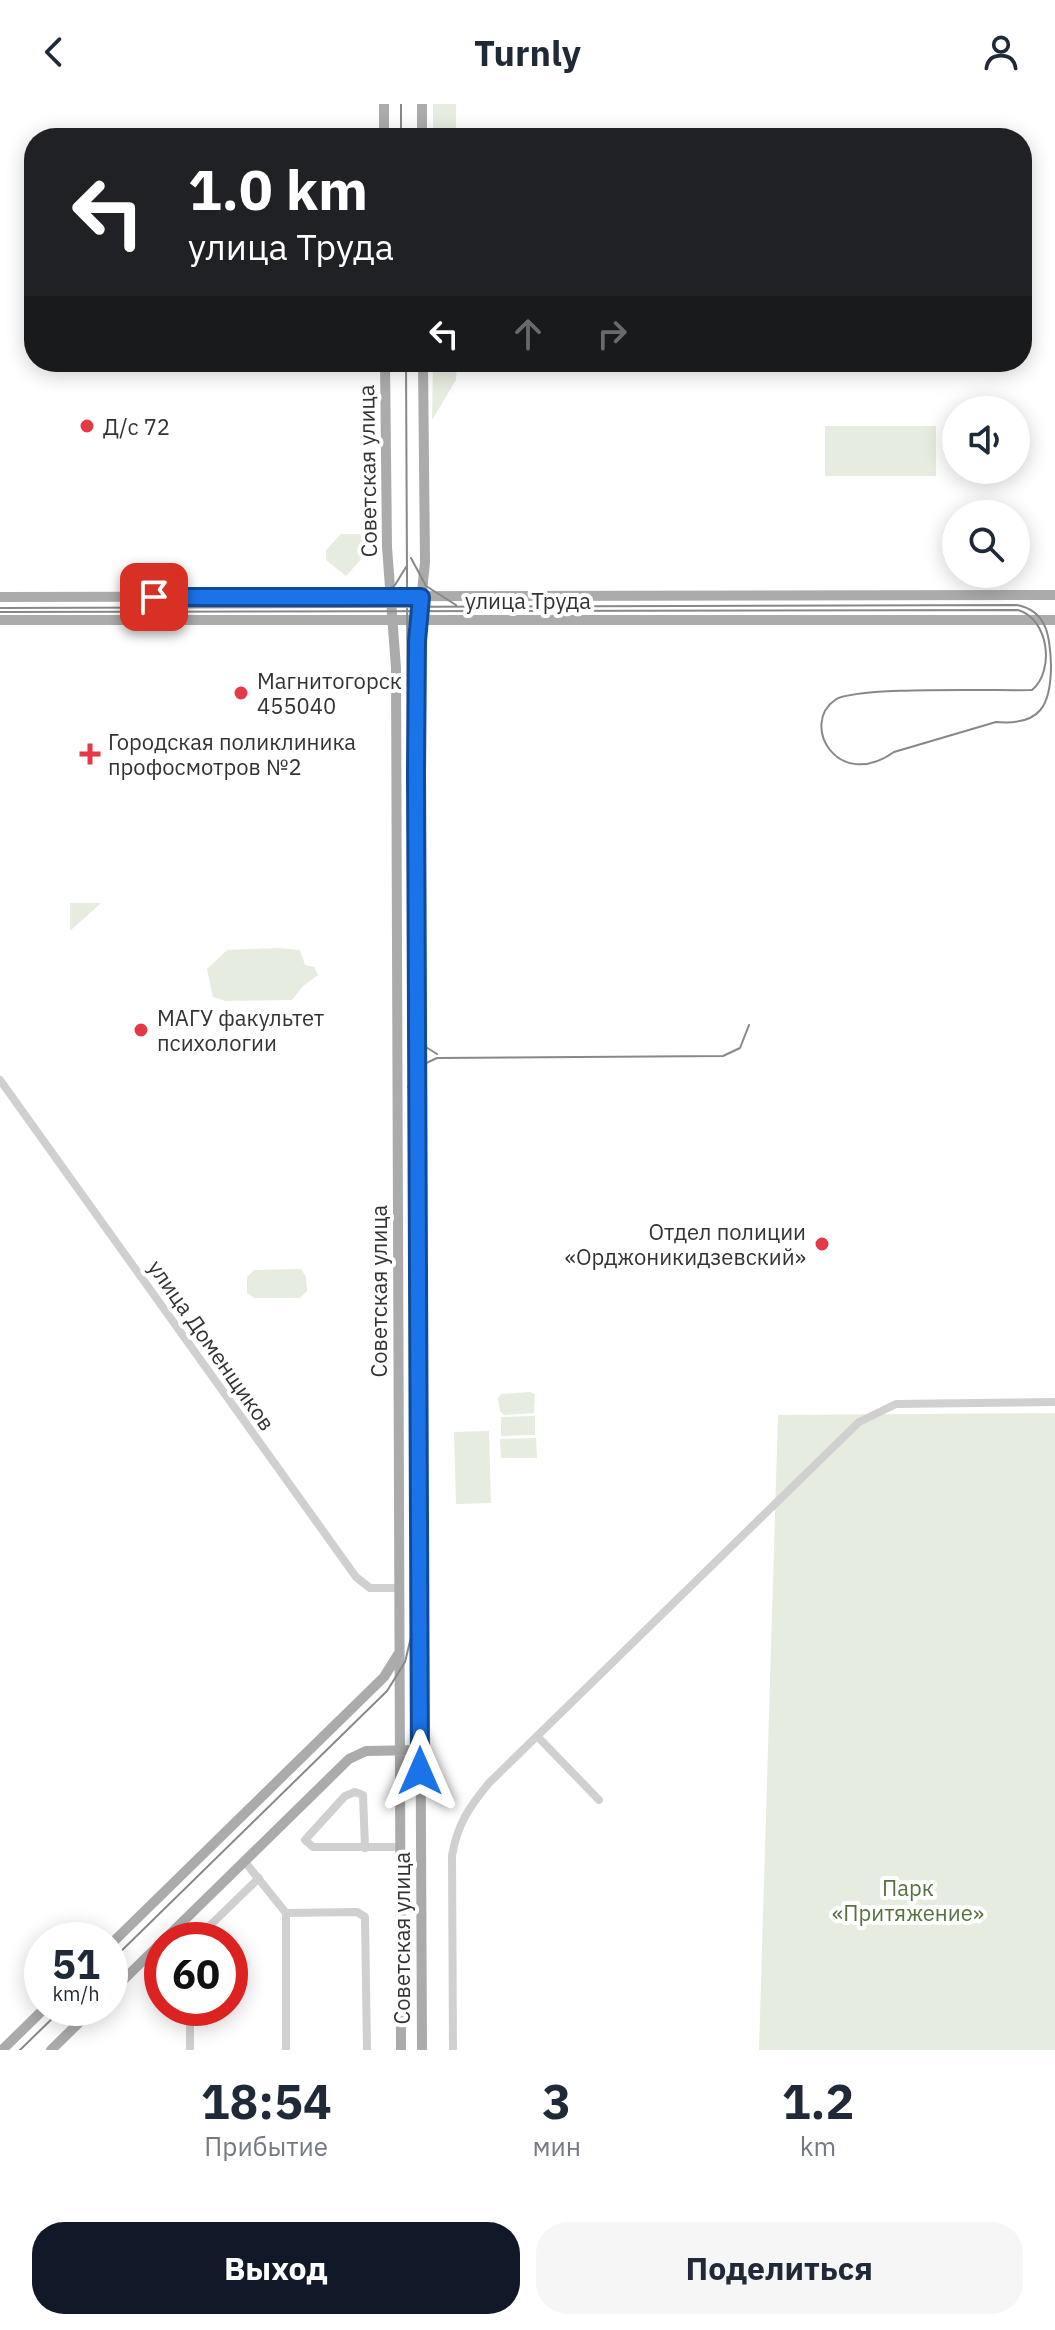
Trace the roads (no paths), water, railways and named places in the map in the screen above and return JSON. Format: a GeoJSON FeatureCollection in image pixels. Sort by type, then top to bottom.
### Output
{"type":"FeatureCollection","features":[{"type":"Feature","properties":{"kind":"main road"},"geometry":{"type":"LineString","coordinates":[[384,104],[384,128]]}},
{"type":"Feature","properties":{"kind":"main road"},"geometry":{"type":"LineString","coordinates":[[422,104],[422,128]]}},
{"type":"Feature","properties":{"kind":"main road","name":"Советская улица"},"geometry":{"type":"LineString","coordinates":[[385,372],[393,620],[398,1059],[401,2050]]}},
{"type":"Feature","properties":{"kind":"main road","name":"Советская улица"},"geometry":{"type":"LineString","coordinates":[[422,2050],[418,1059],[419,620],[425,562],[423,372]]}},
{"type":"Feature","properties":{"kind":"main road","name":"улица Труда"},"geometry":{"type":"LineString","coordinates":[[0,597],[1055,595]]}},
{"type":"Feature","properties":{"kind":"main road","name":"улица Труда"},"geometry":{"type":"LineString","coordinates":[[0,620],[1055,620]]}},
{"type":"Feature","properties":{"kind":"main road"},"geometry":{"type":"LineString","coordinates":[[398,1059],[418,1059]]}},
{"type":"Feature","properties":{"kind":"main road","name":"улица Доменщиков"},"geometry":{"type":"LineString","coordinates":[[400,1588],[419,1588]]}},
{"type":"Feature","properties":{"kind":"main road"},"geometry":{"type":"LineString","coordinates":[[128,1927],[384,1677],[400,1651]]}},
{"type":"Feature","properties":{"kind":"main road"},"geometry":{"type":"LineString","coordinates":[[183,1922],[349,1759],[366,1751],[420,1750]]}},
{"type":"Feature","properties":{"kind":"main road"},"geometry":{"type":"LineString","coordinates":[[128,1975],[144,1960]]}},
{"type":"Feature","properties":{"kind":"main road"},"geometry":{"type":"LineString","coordinates":[[2,2050],[27,2026]]}},
{"type":"Feature","properties":{"kind":"main road"},"geometry":{"type":"LineString","coordinates":[[51,2050],[76,2026]]}},
{"type":"Feature","properties":{"kind":"street","name":"улица Доменщиков"},"geometry":{"type":"LineString","coordinates":[[0,1080],[356,1577],[370,1588],[400,1588]]}},
{"type":"Feature","properties":{"kind":"street"},"geometry":{"type":"LineString","coordinates":[[453,2050],[452,1856],[456,1831],[466,1810],[489,1783],[859,1422],[875,1411],[896,1404],[1055,1402]]}},
{"type":"Feature","properties":{"kind":"street"},"geometry":{"type":"LineString","coordinates":[[537,1736],[599,1800]]}},
{"type":"Feature","properties":{"kind":"street"},"geometry":{"type":"LineString","coordinates":[[365,1848],[363,1795],[355,1792],[345,1796],[305,1840],[313,1847],[365,1848],[400,1847]]}},
{"type":"Feature","properties":{"kind":"street"},"geometry":{"type":"LineString","coordinates":[[245,1862],[286,1913],[286,2050]]}},
{"type":"Feature","properties":{"kind":"street"},"geometry":{"type":"LineString","coordinates":[[214,1922],[259,1878]]}},
{"type":"Feature","properties":{"kind":"street"},"geometry":{"type":"LineString","coordinates":[[286,1913],[357,1912],[365,1917],[367,2050]]}},
{"type":"Feature","properties":{"kind":"street"},"geometry":{"type":"LineString","coordinates":[[190,2026],[190,2050]]}},
{"type":"Feature","properties":{"kind":"tram line"},"geometry":{"type":"LineString","coordinates":[[401,104],[401,128]]}},
{"type":"Feature","properties":{"kind":"tram line"},"geometry":{"type":"LineString","coordinates":[[128,1944],[387,1691],[405,1662],[412,1633],[406,372]]}},
{"type":"Feature","properties":{"kind":"tram line"},"geometry":{"type":"LineString","coordinates":[[411,558],[426,586],[456,605]]}},
{"type":"Feature","properties":{"kind":"tram line"},"geometry":{"type":"LineString","coordinates":[[365,607],[395,585],[406,567]]}},
{"type":"Feature","properties":{"kind":"tram line"},"geometry":{"type":"LineString","coordinates":[[0,608],[1017,605],[1035,613],[1045,627],[1051,665],[1049,691],[1040,710],[1033,716],[1024,720],[996,722],[894,752],[874,762],[856,764],[841,759],[830,750],[823,738],[821,724],[825,711],[835,700],[897,691],[1032,690],[1044,671],[1046,659],[1042,634],[1036,624],[1018,610],[0,612]]}},
{"type":"Feature","properties":{"kind":"tram line"},"geometry":{"type":"LineString","coordinates":[[408,1025],[413,1039],[437,1054]]}},
{"type":"Feature","properties":{"kind":"tram line"},"geometry":{"type":"LineString","coordinates":[[408,1087],[422,1065],[437,1058],[723,1056],[740,1048],[749,1025]]}},
{"type":"Feature","properties":{"kind":"tram line"},"geometry":{"type":"LineString","coordinates":[[20,2050],[45,2026]]}},
{"type":"Feature","properties":{"kind":"place","name":"Д/с 72"},"geometry":{"type":"Point","coordinates":[87,426]}},
{"type":"Feature","properties":{"kind":"place","name":"Магнитогорск 455040"},"geometry":{"type":"Point","coordinates":[241,693]}},
{"type":"Feature","properties":{"kind":"place","name":"Городская поликлиника профосмотров №2"},"geometry":{"type":"Point","coordinates":[90,754]}},
{"type":"Feature","properties":{"kind":"place","name":"МАГУ факультет психологии"},"geometry":{"type":"Point","coordinates":[141,1030]}},
{"type":"Feature","properties":{"kind":"place","name":"Отдел полиции «Орджоникидзевский»"},"geometry":{"type":"Point","coordinates":[822,1244]}},
{"type":"Feature","properties":{"kind":"park label","name":"Парк «Притяжение»"},"geometry":{"type":"Point","coordinates":[908,1900]}}]}
